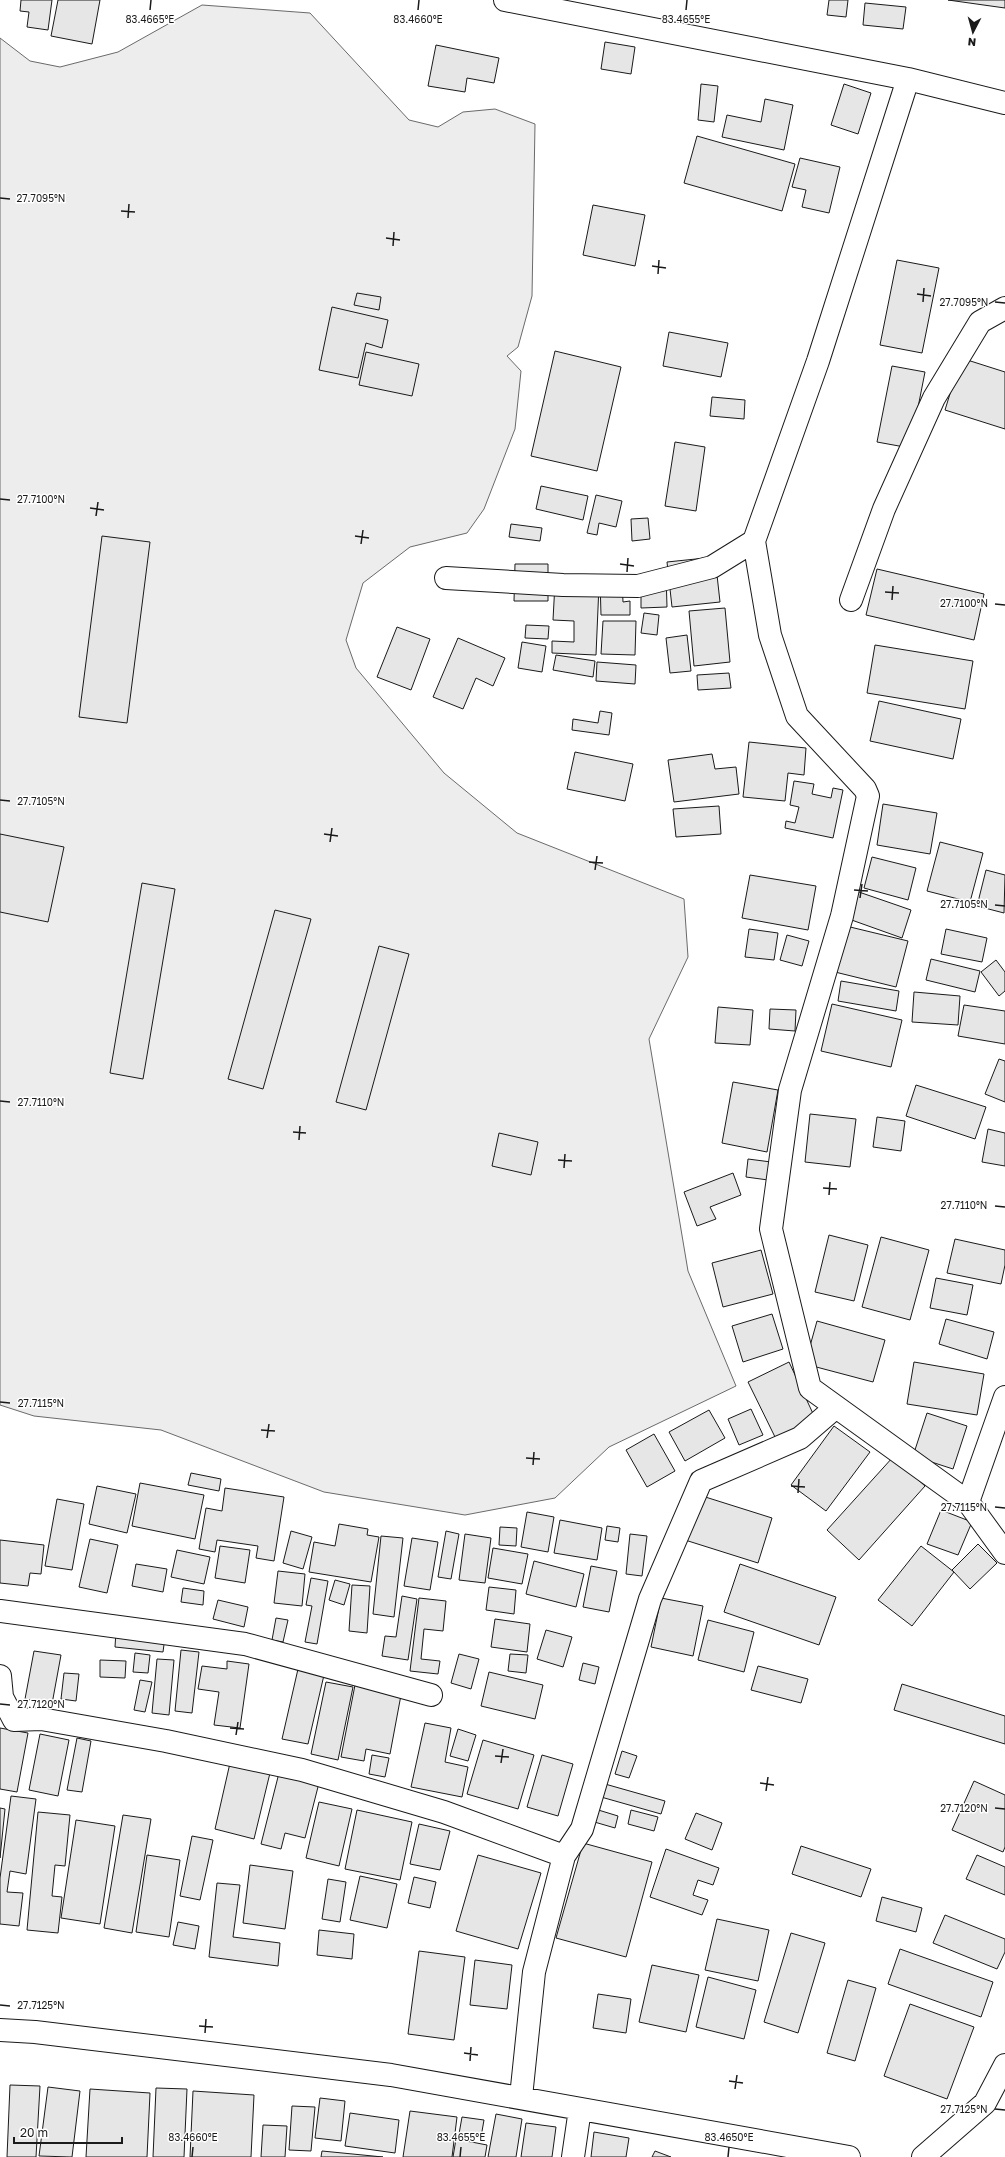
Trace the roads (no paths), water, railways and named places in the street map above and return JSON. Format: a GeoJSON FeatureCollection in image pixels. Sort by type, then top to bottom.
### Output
{"type":"FeatureCollection","features":[{"type":"Feature","properties":{"kind":"street"},"geometry":{"type":"LineString","coordinates":[[505,0],[908,79],[1005,103]]}},
{"type":"Feature","properties":{"kind":"street"},"geometry":{"type":"LineString","coordinates":[[908,79],[818,361],[754,541],[770,635],[797,716],[865,789],[868,796],[842,916],[790,1090],[771,1229],[810,1388],[968,1502],[1005,1553]]}},
{"type":"Feature","properties":{"kind":"street"},"geometry":{"type":"LineString","coordinates":[[851,600],[884,509],[934,398],[980,322],[1005,308]]}},
{"type":"Feature","properties":{"kind":"street"},"geometry":{"type":"LineString","coordinates":[[446,578],[563,585],[638,586],[712,567],[754,541]]}},
{"type":"Feature","properties":{"kind":"street"},"geometry":{"type":"LineString","coordinates":[[968,1502],[1005,1397]]}},
{"type":"Feature","properties":{"kind":"street"},"geometry":{"type":"LineString","coordinates":[[521,2097],[534,1972],[564,1856],[582,1829],[650,1599],[701,1481],[800,1438],[836,1406]]}},
{"type":"Feature","properties":{"kind":"street"},"geometry":{"type":"LineString","coordinates":[[0,1612],[245,1644],[431,1695]]}},
{"type":"Feature","properties":{"kind":"street"},"geometry":{"type":"LineString","coordinates":[[0,1676],[2,1697],[14,1720],[41,1719],[166,1742],[302,1770],[444,1812],[564,1856]]}},
{"type":"Feature","properties":{"kind":"street"},"geometry":{"type":"LineString","coordinates":[[0,2030],[42,2033],[391,2075],[521,2097],[849,2157]]}},
{"type":"Feature","properties":{"kind":"street"},"geometry":{"type":"LineString","coordinates":[[923,2157],[985,2103],[1005,2065]]}},
{"type":"Feature","properties":{"kind":"street"},"geometry":{"type":"LineString","coordinates":[[573,2157],[580,2109]]}}]}
